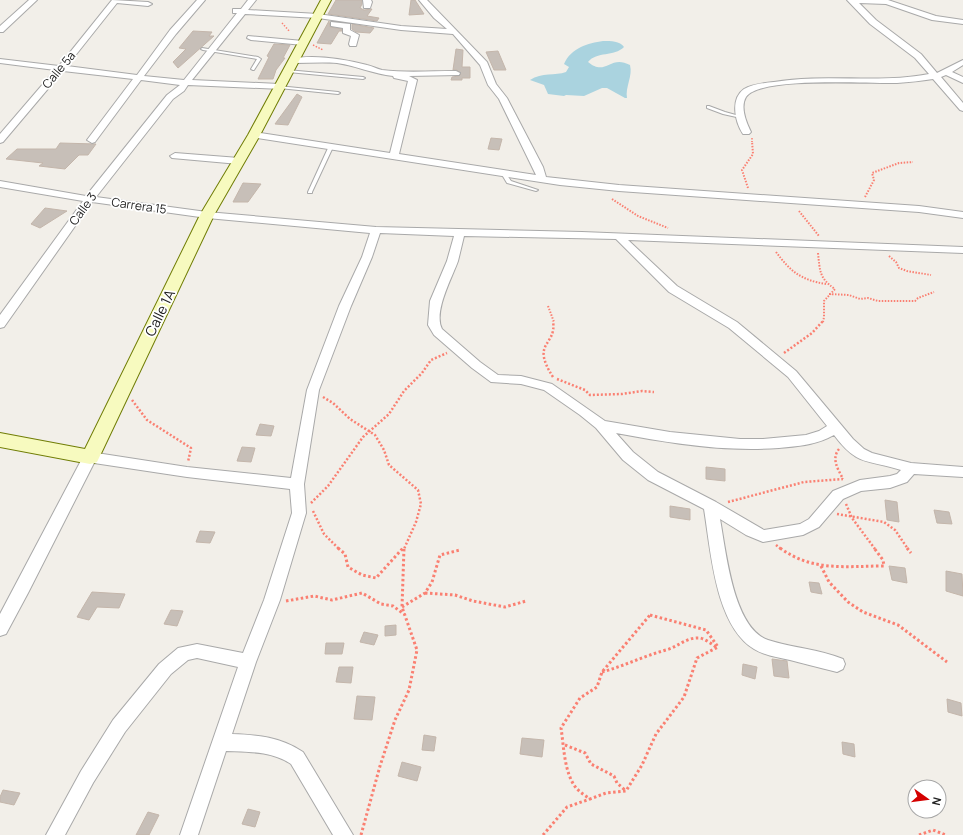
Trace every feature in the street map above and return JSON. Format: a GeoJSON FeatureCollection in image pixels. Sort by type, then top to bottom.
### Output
{"type":"FeatureCollection","features":[{"type":"Feature","properties":{"kind":"street"},"geometry":{"type":"LineString","coordinates":[[0,30],[33,0]]}},
{"type":"Feature","properties":{"kind":"street"},"geometry":{"type":"LineString","coordinates":[[92,140],[177,27],[201,0]]}},
{"type":"Feature","properties":{"kind":"street","name":"Calle 3"},"geometry":{"type":"LineString","coordinates":[[0,324],[89,199],[170,97],[181,90],[212,50],[240,11],[244,0]]}},
{"type":"Feature","properties":{"kind":"street","name":"Calle 3"},"geometry":{"type":"LineString","coordinates":[[170,97],[171,90],[176,82],[203,49],[252,0]]}},
{"type":"Feature","properties":{"kind":"street","name":"Calle 1A"},"geometry":{"type":"LineString","coordinates":[[0,629],[23,588],[90,457],[207,215],[254,135],[326,0]]}},
{"type":"Feature","properties":{"kind":"street"},"geometry":{"type":"LineString","coordinates":[[423,0],[484,64],[492,85],[503,98],[538,167],[542,179]]}},
{"type":"Feature","properties":{"kind":"street"},"geometry":{"type":"LineString","coordinates":[[851,0],[884,1],[934,18],[954,28]]}},
{"type":"Feature","properties":{"kind":"street"},"geometry":{"type":"LineString","coordinates":[[851,0],[873,22],[918,56],[963,108]]}},
{"type":"Feature","properties":{"kind":"street"},"geometry":{"type":"LineString","coordinates":[[115,1],[148,4]]}},
{"type":"Feature","properties":{"kind":"street","name":"Calle 5a"},"geometry":{"type":"LineString","coordinates":[[0,140],[62,68],[115,1]]}},
{"type":"Feature","properties":{"kind":"street"},"geometry":{"type":"LineString","coordinates":[[240,11],[283,14],[409,29],[455,32]]}},
{"type":"Feature","properties":{"kind":"street"},"geometry":{"type":"LineString","coordinates":[[0,17],[15,15]]}},
{"type":"Feature","properties":{"kind":"street"},"geometry":{"type":"LineString","coordinates":[[934,18],[963,22]]}},
{"type":"Feature","properties":{"kind":"street"},"geometry":{"type":"LineString","coordinates":[[316,19],[346,26],[346,31],[355,35],[353,44]]}},
{"type":"Feature","properties":{"kind":"street"},"geometry":{"type":"LineString","coordinates":[[251,38],[303,42]]}},
{"type":"Feature","properties":{"kind":"street"},"geometry":{"type":"LineString","coordinates":[[291,66],[319,60],[338,61],[366,67],[378,72],[398,74],[456,73]]}},
{"type":"Feature","properties":{"kind":"street"},"geometry":{"type":"LineString","coordinates":[[0,61],[186,83],[279,87]]}},
{"type":"Feature","properties":{"kind":"street"},"geometry":{"type":"LineString","coordinates":[[746,132],[741,117],[740,102],[746,92],[777,83],[805,79],[878,81],[916,79],[935,76],[946,72],[956,64],[963,62]]}},
{"type":"Feature","properties":{"kind":"street"},"geometry":{"type":"LineString","coordinates":[[946,72],[963,80]]}},
{"type":"Feature","properties":{"kind":"street"},"geometry":{"type":"LineString","coordinates":[[394,156],[413,83],[413,80],[397,76],[398,74]]}},
{"type":"Feature","properties":{"kind":"street"},"geometry":{"type":"LineString","coordinates":[[254,135],[542,179],[619,188],[860,204],[919,209],[963,215]]}},
{"type":"Feature","properties":{"kind":"street"},"geometry":{"type":"LineString","coordinates":[[175,156],[239,161]]}},
{"type":"Feature","properties":{"kind":"street","name":"Carrera 15"},"geometry":{"type":"LineString","coordinates":[[0,184],[89,199],[207,215],[376,230],[582,235],[963,250]]}},
{"type":"Feature","properties":{"kind":"street"},"geometry":{"type":"LineString","coordinates":[[189,835],[248,662],[272,600],[299,513],[297,484],[313,390],[345,306],[367,257],[376,230]]}},
{"type":"Feature","properties":{"kind":"street"},"geometry":{"type":"LineString","coordinates":[[460,233],[452,261],[438,293],[434,317],[434,325],[438,332],[459,351],[495,379],[551,382],[601,425],[628,456],[653,476],[711,506],[763,536],[803,529],[814,523],[838,495],[860,486],[890,482],[902,478],[911,468]]}},
{"type":"Feature","properties":{"kind":"street"},"geometry":{"type":"LineString","coordinates":[[619,237],[673,289],[733,325],[792,374],[821,408],[848,444],[859,453],[870,458],[911,468],[963,472]]}},
{"type":"Feature","properties":{"kind":"street"},"geometry":{"type":"LineString","coordinates":[[601,425],[672,438],[740,444],[767,444],[812,440],[835,427]]}},
{"type":"Feature","properties":{"kind":"street"},"geometry":{"type":"LineString","coordinates":[[0,440],[90,457],[187,472],[297,484]]}},
{"type":"Feature","properties":{"kind":"street"},"geometry":{"type":"LineString","coordinates":[[711,506],[724,576],[732,608],[738,623],[748,636],[760,645],[837,664]]}},
{"type":"Feature","properties":{"kind":"street"},"geometry":{"type":"LineString","coordinates":[[55,835],[87,777],[119,726],[165,669],[184,653],[197,651],[212,653],[248,662]]}},
{"type":"Feature","properties":{"kind":"street"},"geometry":{"type":"LineString","coordinates":[[221,742],[276,746],[291,753],[297,758],[344,835]]}},
{"type":"Feature","properties":{"kind":"lane"},"geometry":{"type":"LineString","coordinates":[[203,49],[258,58],[259,60],[253,69]]}},
{"type":"Feature","properties":{"kind":"lane"},"geometry":{"type":"LineString","coordinates":[[291,66],[363,78]]}},
{"type":"Feature","properties":{"kind":"lane"},"geometry":{"type":"LineString","coordinates":[[279,87],[338,93]]}},
{"type":"Feature","properties":{"kind":"lane"},"geometry":{"type":"LineString","coordinates":[[708,107],[741,117]]}},
{"type":"Feature","properties":{"kind":"lane"},"geometry":{"type":"LineString","coordinates":[[310,192],[331,147]]}},
{"type":"Feature","properties":{"kind":"lane"},"geometry":{"type":"LineString","coordinates":[[503,173],[509,182],[536,190]]}},
{"type":"Feature","properties":{"kind":"path"},"geometry":{"type":"LineString","coordinates":[[283,14],[279,19],[288,32],[298,34],[303,42]]}},
{"type":"Feature","properties":{"kind":"path"},"geometry":{"type":"LineString","coordinates":[[746,132],[752,139],[753,154],[742,170],[752,197]]}},
{"type":"Feature","properties":{"kind":"path"},"geometry":{"type":"LineString","coordinates":[[860,204],[872,187],[874,180],[872,173],[899,163],[913,162]]}},
{"type":"Feature","properties":{"kind":"path"},"geometry":{"type":"LineString","coordinates":[[612,199],[634,214],[659,226],[674,229],[684,239]]}},
{"type":"Feature","properties":{"kind":"path"},"geometry":{"type":"LineString","coordinates":[[788,199],[819,234],[817,245],[818,269],[827,284]]}},
{"type":"Feature","properties":{"kind":"path"},"geometry":{"type":"LineString","coordinates":[[775,359],[805,338],[820,325],[824,319],[823,304],[829,294],[835,289],[827,284],[804,278],[791,271],[776,252],[776,243]]}},
{"type":"Feature","properties":{"kind":"path"},"geometry":{"type":"LineString","coordinates":[[876,246],[885,251],[896,262],[899,268],[906,271],[931,275]]}},
{"type":"Feature","properties":{"kind":"path"},"geometry":{"type":"LineString","coordinates":[[829,294],[849,295],[860,299],[868,298],[878,301],[882,299],[906,302],[915,301],[918,298],[934,292]]}},
{"type":"Feature","properties":{"kind":"path"},"geometry":{"type":"LineString","coordinates":[[548,306],[554,319],[554,325],[552,334],[544,347],[543,358],[551,382],[585,390],[590,395],[621,394],[639,391],[654,392]]}},
{"type":"Feature","properties":{"kind":"path"},"geometry":{"type":"LineString","coordinates":[[313,390],[333,403],[350,419],[369,431],[375,435],[381,445],[389,465],[418,490],[421,504],[416,522],[404,547],[376,578],[362,575],[348,567],[345,554],[324,534],[310,504],[328,486],[369,431],[389,414],[404,391],[422,373],[431,360],[442,354],[459,351]]}},
{"type":"Feature","properties":{"kind":"path"},"geometry":{"type":"LineString","coordinates":[[123,389],[147,420],[191,448],[187,472]]}},
{"type":"Feature","properties":{"kind":"path"},"geometry":{"type":"LineString","coordinates":[[848,444],[835,453],[834,459],[843,479],[852,489]]}},
{"type":"Feature","properties":{"kind":"path"},"geometry":{"type":"LineString","coordinates":[[711,506],[804,482],[843,479]]}},
{"type":"Feature","properties":{"kind":"path"},"geometry":{"type":"LineString","coordinates":[[763,536],[790,555],[811,565],[884,566],[883,560],[858,527],[853,517],[847,510],[845,503],[838,495]]}},
{"type":"Feature","properties":{"kind":"path"},"geometry":{"type":"LineString","coordinates":[[825,511],[884,522],[895,530],[911,553]]}},
{"type":"Feature","properties":{"kind":"path"},"geometry":{"type":"LineString","coordinates":[[361,835],[380,766],[395,720],[408,690],[417,650],[402,607],[404,547]]}},
{"type":"Feature","properties":{"kind":"path"},"geometry":{"type":"LineString","coordinates":[[402,607],[425,593],[432,582],[440,555],[460,550]]}},
{"type":"Feature","properties":{"kind":"path"},"geometry":{"type":"LineString","coordinates":[[821,566],[826,579],[833,588],[855,608],[870,616],[896,624],[916,636],[947,662]]}},
{"type":"Feature","properties":{"kind":"path"},"geometry":{"type":"LineString","coordinates":[[272,600],[287,601],[314,596],[332,600],[362,593],[381,604],[392,606],[405,616]]}},
{"type":"Feature","properties":{"kind":"path"},"geometry":{"type":"LineString","coordinates":[[425,593],[455,595],[473,601],[505,607],[526,601]]}},
{"type":"Feature","properties":{"kind":"path"},"geometry":{"type":"LineString","coordinates":[[591,799],[577,790],[572,778],[561,728],[580,698],[597,687],[602,672],[650,615],[706,630],[718,647]]}},
{"type":"Feature","properties":{"kind":"path"},"geometry":{"type":"LineString","coordinates":[[602,672],[624,666],[656,652],[667,650],[685,640],[701,638],[718,647]]}},
{"type":"Feature","properties":{"kind":"path"},"geometry":{"type":"LineString","coordinates":[[626,791],[642,765],[656,734],[684,697],[697,658],[718,647]]}},
{"type":"Feature","properties":{"kind":"path"},"geometry":{"type":"LineString","coordinates":[[565,745],[585,752],[590,764],[614,776],[617,783],[626,791]]}},
{"type":"Feature","properties":{"kind":"path"},"geometry":{"type":"LineString","coordinates":[[543,835],[568,807],[606,793],[626,791]]}},
{"type":"Feature","properties":{"kind":"path"},"geometry":{"type":"LineString","coordinates":[[919,835],[933,830],[946,835]]}},
{"type":"Feature","properties":{"kind":"water"},"geometry":{"type":"Polygon","coordinates":[[[603,41],[618,42],[624,47],[615,52],[596,56],[588,62],[599,67],[604,67],[618,62],[623,62],[630,65],[631,73],[627,90],[627,98],[607,88],[602,88],[584,96],[548,94],[544,85],[530,80],[539,76],[566,72],[569,67],[564,64],[567,58],[575,50],[592,43],[603,41]]]}},
{"type":"Feature","properties":{"kind":"building"},"geometry":{"type":"Polygon","coordinates":[[[336,0],[362,0],[360,8],[364,10],[372,9],[367,16],[379,18],[377,21],[328,14],[336,0]]]}},
{"type":"Feature","properties":{"kind":"building"},"geometry":{"type":"Polygon","coordinates":[[[411,0],[415,0],[424,14],[409,15],[411,0]]]}},
{"type":"Feature","properties":{"kind":"building"},"geometry":{"type":"Polygon","coordinates":[[[329,21],[330,27],[342,29],[342,31],[339,31],[331,44],[317,43],[329,21]]]}},
{"type":"Feature","properties":{"kind":"building"},"geometry":{"type":"Polygon","coordinates":[[[352,24],[374,28],[370,33],[356,32],[352,29],[352,24]]]}},
{"type":"Feature","properties":{"kind":"building"},"geometry":{"type":"Polygon","coordinates":[[[193,31],[212,32],[209,36],[214,36],[178,68],[173,62],[186,49],[179,48],[193,31]]]}},
{"type":"Feature","properties":{"kind":"building"},"geometry":{"type":"Polygon","coordinates":[[[274,44],[290,45],[283,58],[285,58],[276,70],[273,79],[258,79],[269,57],[267,56],[274,44]]]}},
{"type":"Feature","properties":{"kind":"building"},"geometry":{"type":"Polygon","coordinates":[[[456,49],[463,50],[462,67],[470,67],[470,78],[451,80],[452,77],[459,76],[461,74],[457,70],[453,70],[456,49]]]}},
{"type":"Feature","properties":{"kind":"building"},"geometry":{"type":"Polygon","coordinates":[[[498,51],[506,70],[494,70],[486,52],[498,51]]]}},
{"type":"Feature","properties":{"kind":"building"},"geometry":{"type":"Polygon","coordinates":[[[297,94],[302,97],[288,125],[275,124],[297,94]]]}},
{"type":"Feature","properties":{"kind":"building"},"geometry":{"type":"Polygon","coordinates":[[[491,138],[502,139],[499,150],[488,149],[491,138]]]}},
{"type":"Feature","properties":{"kind":"building"},"geometry":{"type":"Polygon","coordinates":[[[60,143],[96,144],[88,155],[79,155],[65,169],[39,166],[43,163],[6,159],[17,149],[56,149],[60,143]]]}},
{"type":"Feature","properties":{"kind":"building"},"geometry":{"type":"Polygon","coordinates":[[[243,183],[261,184],[248,202],[233,202],[243,183]]]}},
{"type":"Feature","properties":{"kind":"building"},"geometry":{"type":"Polygon","coordinates":[[[45,208],[67,211],[40,228],[31,224],[45,208]]]}},
{"type":"Feature","properties":{"kind":"building"},"geometry":{"type":"Polygon","coordinates":[[[260,424],[274,426],[271,436],[256,435],[260,424]]]}},
{"type":"Feature","properties":{"kind":"building"},"geometry":{"type":"Polygon","coordinates":[[[242,447],[255,448],[251,462],[237,461],[242,447]]]}},
{"type":"Feature","properties":{"kind":"building"},"geometry":{"type":"Polygon","coordinates":[[[706,467],[725,469],[725,481],[706,479],[706,467]]]}},
{"type":"Feature","properties":{"kind":"building"},"geometry":{"type":"Polygon","coordinates":[[[885,500],[897,502],[899,522],[887,520],[885,500]]]}},
{"type":"Feature","properties":{"kind":"building"},"geometry":{"type":"Polygon","coordinates":[[[670,506],[690,509],[690,520],[670,517],[670,506]]]}},
{"type":"Feature","properties":{"kind":"building"},"geometry":{"type":"Polygon","coordinates":[[[934,510],[949,512],[952,524],[937,523],[934,510]]]}},
{"type":"Feature","properties":{"kind":"building"},"geometry":{"type":"Polygon","coordinates":[[[200,531],[215,532],[210,543],[196,542],[200,531]]]}},
{"type":"Feature","properties":{"kind":"building"},"geometry":{"type":"Polygon","coordinates":[[[889,566],[905,568],[907,583],[892,580],[889,566]]]}},
{"type":"Feature","properties":{"kind":"building"},"geometry":{"type":"Polygon","coordinates":[[[946,571],[962,574],[963,596],[946,591],[946,571]]]}},
{"type":"Feature","properties":{"kind":"building"},"geometry":{"type":"Polygon","coordinates":[[[809,582],[819,583],[822,594],[811,592],[809,582]]]}},
{"type":"Feature","properties":{"kind":"building"},"geometry":{"type":"Polygon","coordinates":[[[92,592],[125,594],[119,608],[97,607],[89,620],[77,617],[92,592]]]}},
{"type":"Feature","properties":{"kind":"building"},"geometry":{"type":"Polygon","coordinates":[[[171,610],[183,611],[177,626],[164,624],[171,610]]]}},
{"type":"Feature","properties":{"kind":"building"},"geometry":{"type":"Polygon","coordinates":[[[396,625],[396,635],[385,636],[385,626],[396,625]]]}},
{"type":"Feature","properties":{"kind":"building"},"geometry":{"type":"Polygon","coordinates":[[[364,632],[378,635],[374,645],[360,642],[364,632]]]}},
{"type":"Feature","properties":{"kind":"building"},"geometry":{"type":"Polygon","coordinates":[[[326,643],[344,643],[342,654],[325,654],[326,643]]]}},
{"type":"Feature","properties":{"kind":"building"},"geometry":{"type":"Polygon","coordinates":[[[772,659],[787,661],[789,678],[774,676],[772,659]]]}},
{"type":"Feature","properties":{"kind":"building"},"geometry":{"type":"Polygon","coordinates":[[[743,664],[757,667],[755,679],[742,675],[743,664]]]}},
{"type":"Feature","properties":{"kind":"building"},"geometry":{"type":"Polygon","coordinates":[[[339,667],[353,667],[351,683],[336,682],[339,667]]]}},
{"type":"Feature","properties":{"kind":"building"},"geometry":{"type":"Polygon","coordinates":[[[357,696],[375,697],[372,720],[354,719],[357,696]]]}},
{"type":"Feature","properties":{"kind":"building"},"geometry":{"type":"Polygon","coordinates":[[[947,699],[961,703],[962,716],[948,712],[947,699]]]}},
{"type":"Feature","properties":{"kind":"building"},"geometry":{"type":"Polygon","coordinates":[[[424,735],[436,737],[434,751],[422,750],[424,735]]]}},
{"type":"Feature","properties":{"kind":"building"},"geometry":{"type":"Polygon","coordinates":[[[522,738],[544,740],[542,757],[520,754],[522,738]]]}},
{"type":"Feature","properties":{"kind":"building"},"geometry":{"type":"Polygon","coordinates":[[[842,742],[854,744],[855,757],[843,754],[842,742]]]}},
{"type":"Feature","properties":{"kind":"building"},"geometry":{"type":"Polygon","coordinates":[[[402,762],[421,767],[417,781],[398,776],[402,762]]]}},
{"type":"Feature","properties":{"kind":"building"},"geometry":{"type":"Polygon","coordinates":[[[3,790],[20,793],[14,805],[0,802],[0,797],[3,790]]]}},
{"type":"Feature","properties":{"kind":"building"},"geometry":{"type":"Polygon","coordinates":[[[248,809],[260,812],[255,827],[242,824],[248,809]]]}},
{"type":"Feature","properties":{"kind":"building"},"geometry":{"type":"Polygon","coordinates":[[[148,812],[159,815],[149,835],[136,835],[148,812]]]}}]}
